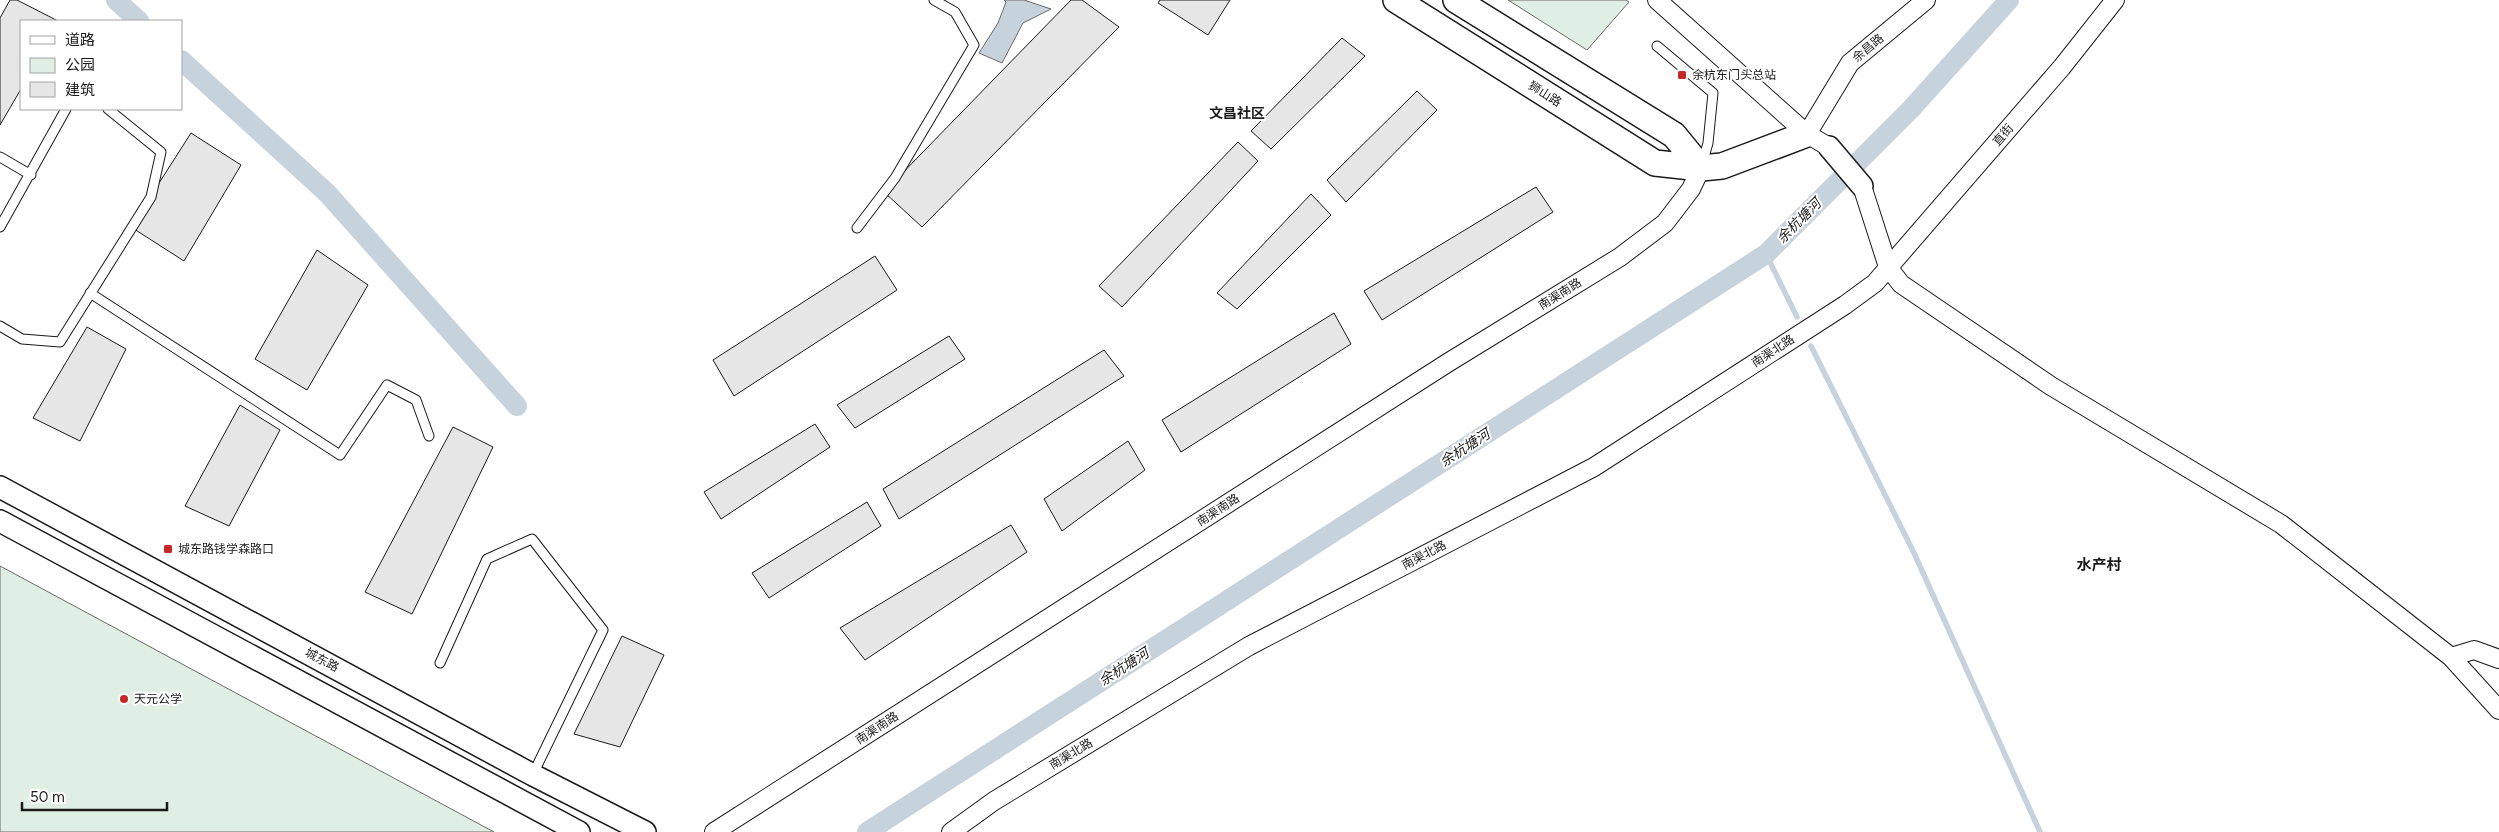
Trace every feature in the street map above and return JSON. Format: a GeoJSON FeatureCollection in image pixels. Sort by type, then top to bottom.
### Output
{"type":"FeatureCollection","features":[{"type":"Feature","properties":{"kind":"main road","name":"狮山路"},"geometry":{"type":"LineString","coordinates":[[1396,0],[1655,163],[1701,168],[1722,166],[1807,134]]}},
{"type":"Feature","properties":{"kind":"main road"},"geometry":{"type":"LineString","coordinates":[[1456,0],[1674,135],[1701,168]]}},
{"type":"Feature","properties":{"kind":"street"},"geometry":{"type":"LineString","coordinates":[[1658,0],[1807,134],[1829,147],[1862,186],[1888,267],[1901,284],[2051,386],[2281,524],[2451,657],[2499,710]]}},
{"type":"Feature","properties":{"kind":"street","name":"余昌路"},"geometry":{"type":"LineString","coordinates":[[1807,134],[1850,63],[1926,0]]}},
{"type":"Feature","properties":{"kind":"street","name":"直街"},"geometry":{"type":"LineString","coordinates":[[1888,267],[2062,67],[2115,0]]}},
{"type":"Feature","properties":{"kind":"street","name":"南渠南路"},"geometry":{"type":"LineString","coordinates":[[714,832],[1449,362],[1620,257],[1665,223],[1691,190],[1701,168]]}},
{"type":"Feature","properties":{"kind":"street","name":"南渠北路"},"geometry":{"type":"LineString","coordinates":[[951,832],[994,801],[1249,646],[1594,468],[1845,305],[1875,283],[1888,267]]}},
{"type":"Feature","properties":{"kind":"street","name":"城东路"},"geometry":{"type":"LineString","coordinates":[[0,486],[533,775],[645,832]]}},
{"type":"Feature","properties":{"kind":"street"},"geometry":{"type":"LineString","coordinates":[[0,521],[579,832]]}},
{"type":"Feature","properties":{"kind":"street"},"geometry":{"type":"LineString","coordinates":[[2451,657],[2474,650],[2499,659]]}},
{"type":"Feature","properties":{"kind":"lane"},"geometry":{"type":"LineString","coordinates":[[857,228],[895,178],[974,45],[955,12],[934,0]]}},
{"type":"Feature","properties":{"kind":"lane"},"geometry":{"type":"LineString","coordinates":[[1657,46],[1713,93],[1708,143],[1701,168]]}},
{"type":"Feature","properties":{"kind":"lane"},"geometry":{"type":"LineString","coordinates":[[0,227],[31,175],[65,110]]}},
{"type":"Feature","properties":{"kind":"lane"},"geometry":{"type":"LineString","coordinates":[[0,326],[22,339],[60,342],[150,196],[161,152],[109,110]]}},
{"type":"Feature","properties":{"kind":"lane"},"geometry":{"type":"LineString","coordinates":[[0,157],[31,175]]}},
{"type":"Feature","properties":{"kind":"lane"},"geometry":{"type":"LineString","coordinates":[[90,293],[340,455],[387,385],[416,400],[429,436]]}},
{"type":"Feature","properties":{"kind":"lane"},"geometry":{"type":"LineString","coordinates":[[440,663],[487,559],[532,539],[603,630],[533,775]]}},
{"type":"Feature","properties":{"kind":"green space"},"geometry":{"type":"Polygon","coordinates":[[[1508,0],[1626,0],[1629,2],[1587,50],[1508,0]]]}},
{"type":"Feature","properties":{"kind":"green space","name":"天元公学"},"geometry":{"type":"Polygon","coordinates":[[[0,566],[494,832],[0,832],[0,566]]]}},
{"type":"Feature","properties":{"kind":"shaded area"},"geometry":{"type":"Polygon","coordinates":[[[1004,0],[1024,0],[1051,9],[1023,23],[1002,63],[979,53],[998,23],[1006,2],[1004,0]]]}},
{"type":"Feature","properties":{"kind":"building"},"geometry":{"type":"Polygon","coordinates":[[[10,0],[17,0],[56,20],[20,20],[20,91],[0,125],[0,18],[10,0]]]}},
{"type":"Feature","properties":{"kind":"building"},"geometry":{"type":"Polygon","coordinates":[[[1071,0],[1082,0],[1119,27],[922,227],[884,192],[1071,0]]]}},
{"type":"Feature","properties":{"kind":"building"},"geometry":{"type":"Polygon","coordinates":[[[1160,0],[1230,0],[1208,35],[1158,3],[1160,0]]]}},
{"type":"Feature","properties":{"kind":"building"},"geometry":{"type":"Polygon","coordinates":[[[1342,38],[1365,56],[1271,149],[1251,131],[1342,38]]]}},
{"type":"Feature","properties":{"kind":"building"},"geometry":{"type":"Polygon","coordinates":[[[1417,91],[1437,110],[1346,202],[1327,180],[1417,91]]]}},
{"type":"Feature","properties":{"kind":"building"},"geometry":{"type":"Polygon","coordinates":[[[191,133],[241,165],[184,261],[131,227],[191,133]]]}},
{"type":"Feature","properties":{"kind":"building"},"geometry":{"type":"Polygon","coordinates":[[[1238,142],[1258,161],[1122,307],[1099,286],[1238,142]]]}},
{"type":"Feature","properties":{"kind":"building"},"geometry":{"type":"Polygon","coordinates":[[[1536,187],[1553,212],[1382,320],[1364,291],[1536,187]]]}},
{"type":"Feature","properties":{"kind":"building"},"geometry":{"type":"Polygon","coordinates":[[[1311,194],[1331,215],[1237,309],[1217,293],[1311,194]]]}},
{"type":"Feature","properties":{"kind":"building"},"geometry":{"type":"Polygon","coordinates":[[[317,250],[368,285],[307,390],[255,359],[317,250]]]}},
{"type":"Feature","properties":{"kind":"building"},"geometry":{"type":"Polygon","coordinates":[[[875,256],[897,290],[734,396],[713,360],[875,256]]]}},
{"type":"Feature","properties":{"kind":"building"},"geometry":{"type":"Polygon","coordinates":[[[1334,313],[1351,344],[1181,452],[1162,420],[1334,313]]]}},
{"type":"Feature","properties":{"kind":"building"},"geometry":{"type":"Polygon","coordinates":[[[87,327],[126,349],[80,441],[33,418],[87,327]]]}},
{"type":"Feature","properties":{"kind":"building"},"geometry":{"type":"Polygon","coordinates":[[[949,336],[965,359],[855,428],[837,405],[949,336]]]}},
{"type":"Feature","properties":{"kind":"building"},"geometry":{"type":"Polygon","coordinates":[[[1104,350],[1124,376],[899,519],[883,489],[1104,350]]]}},
{"type":"Feature","properties":{"kind":"building"},"geometry":{"type":"Polygon","coordinates":[[[240,405],[280,430],[229,526],[185,506],[240,405]]]}},
{"type":"Feature","properties":{"kind":"building"},"geometry":{"type":"Polygon","coordinates":[[[815,424],[830,447],[721,519],[704,492],[815,424]]]}},
{"type":"Feature","properties":{"kind":"building"},"geometry":{"type":"Polygon","coordinates":[[[453,427],[493,447],[412,614],[365,592],[453,427]]]}},
{"type":"Feature","properties":{"kind":"building"},"geometry":{"type":"Polygon","coordinates":[[[1128,441],[1145,470],[1062,531],[1044,499],[1128,441]]]}},
{"type":"Feature","properties":{"kind":"building"},"geometry":{"type":"Polygon","coordinates":[[[867,502],[881,526],[769,598],[752,573],[867,502]]]}},
{"type":"Feature","properties":{"kind":"building"},"geometry":{"type":"Polygon","coordinates":[[[1011,525],[1027,552],[865,660],[840,628],[1011,525]]]}},
{"type":"Feature","properties":{"kind":"building"},"geometry":{"type":"Polygon","coordinates":[[[622,636],[664,655],[620,747],[574,734],[622,636]]]}},
{"type":"Feature","properties":{"kind":"waterway"},"geometry":{"type":"LineString","coordinates":[[116,0],[138,20]]}},
{"type":"Feature","properties":{"kind":"waterway","name":"余杭塘河"},"geometry":{"type":"LineString","coordinates":[[867,832],[1766,254],[1911,109],[2009,0]]}},
{"type":"Feature","properties":{"kind":"waterway"},"geometry":{"type":"LineString","coordinates":[[182,61],[327,193],[517,406]]}},
{"type":"Feature","properties":{"kind":"waterway"},"geometry":{"type":"LineString","coordinates":[[1766,254],[1797,317]]}},
{"type":"Feature","properties":{"kind":"waterway"},"geometry":{"type":"LineString","coordinates":[[1811,346],[1914,553],[2040,832]]}},
{"type":"Feature","properties":{"kind":"place","name":"余杭东门头总站"},"geometry":{"type":"Point","coordinates":[1682,75]}},
{"type":"Feature","properties":{"kind":"place","name":"城东路钱学森路口"},"geometry":{"type":"Point","coordinates":[168,549]}},
{"type":"Feature","properties":{"kind":"place","name":"天元公学"},"geometry":{"type":"Point","coordinates":[124,699]}},
{"type":"Feature","properties":{"kind":"district","name":"文昌社区"},"geometry":{"type":"Point","coordinates":[1237,113]}},
{"type":"Feature","properties":{"kind":"district","name":"水产村"},"geometry":{"type":"Point","coordinates":[2099,565]}}]}
